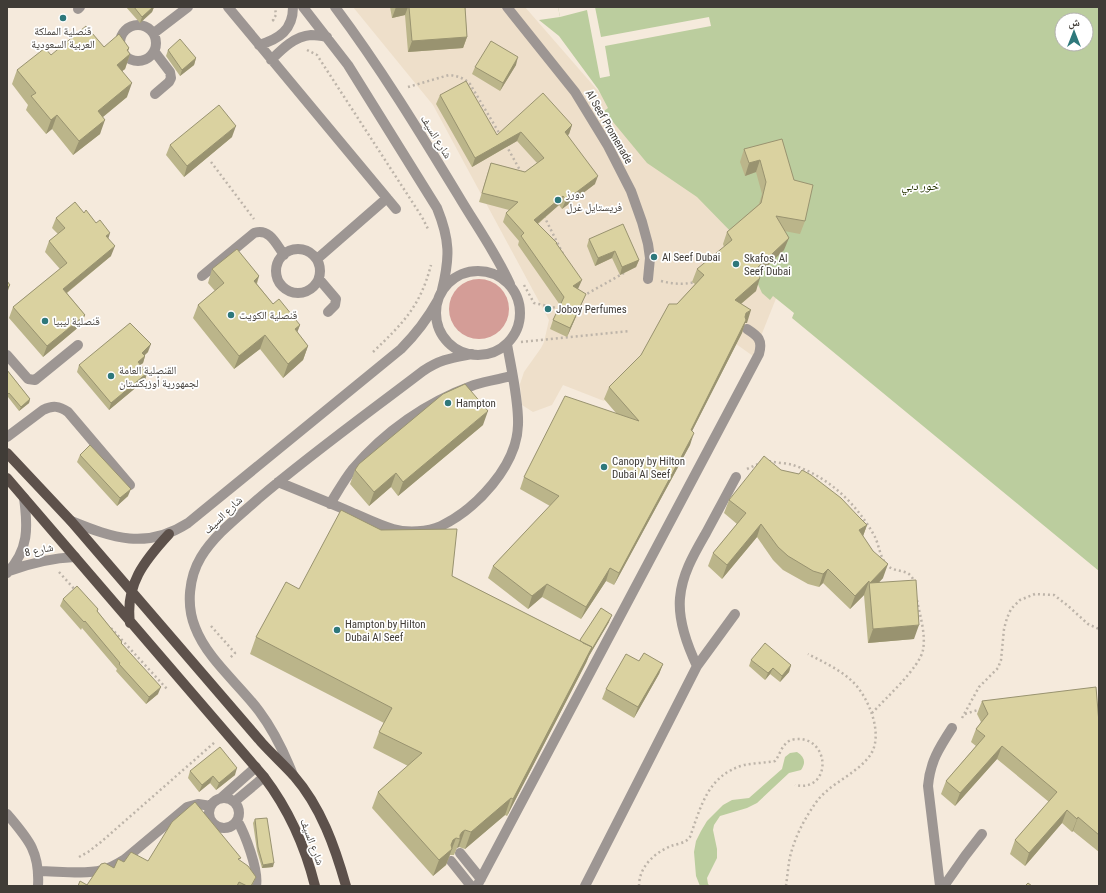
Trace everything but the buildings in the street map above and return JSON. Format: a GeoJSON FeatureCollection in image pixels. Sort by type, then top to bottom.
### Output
{"type":"FeatureCollection","features":[{"type":"Feature","properties":{"kind":"main road","name":"شارع السيف"},"geometry":{"type":"LineString","coordinates":[[7,453],[71,521],[262,743],[294,776],[314,803],[328,831],[346,886]]}},
{"type":"Feature","properties":{"kind":"main road","name":"شارع السيف"},"geometry":{"type":"LineString","coordinates":[[7,478],[130,623],[264,777],[290,816],[310,869],[314,886]]}},
{"type":"Feature","properties":{"kind":"main road"},"geometry":{"type":"LineString","coordinates":[[130,623],[129,613],[131,592],[136,579],[142,567],[168,534]]}},
{"type":"Feature","properties":{"kind":"street"},"geometry":{"type":"LineString","coordinates":[[154,34],[188,7]]}},
{"type":"Feature","properties":{"kind":"street"},"geometry":{"type":"LineString","coordinates":[[228,7],[396,209]]}},
{"type":"Feature","properties":{"kind":"street"},"geometry":{"type":"LineString","coordinates":[[259,45],[274,41],[283,34],[290,24],[293,7]]}},
{"type":"Feature","properties":{"kind":"street","name":"شارع السيف"},"geometry":{"type":"LineString","coordinates":[[303,7],[327,37],[355,77],[437,208],[444,224],[448,251],[446,274],[436,310],[436,321],[445,339],[453,347],[462,352],[472,354]]}},
{"type":"Feature","properties":{"kind":"street","name":"شارع السيف"},"geometry":{"type":"LineString","coordinates":[[294,776],[279,742],[269,725],[201,640],[191,614],[191,586],[194,571],[211,543],[230,523],[278,482],[434,363],[447,358],[472,354],[485,354],[497,350],[507,344],[519,325],[521,314],[520,304],[516,293],[494,253],[366,50],[335,7]]}},
{"type":"Feature","properties":{"kind":"street","name":"Al Seef Promenade"},"geometry":{"type":"LineString","coordinates":[[507,7],[575,92],[608,146],[631,191],[642,222],[650,258],[648,279]]}},
{"type":"Feature","properties":{"kind":"street"},"geometry":{"type":"LineString","coordinates":[[132,26],[144,26],[150,29],[154,34],[156,45],[154,51],[145,59],[139,61],[133,60],[123,52],[121,40],[122,34],[132,26]]}},
{"type":"Feature","properties":{"kind":"street"},"geometry":{"type":"LineString","coordinates":[[271,60],[287,46],[299,39],[310,35],[327,37]]}},
{"type":"Feature","properties":{"kind":"street"},"geometry":{"type":"LineString","coordinates":[[154,51],[170,72],[171,78],[169,82],[155,94]]}},
{"type":"Feature","properties":{"kind":"street"},"geometry":{"type":"LineString","coordinates":[[316,259],[387,198]]}},
{"type":"Feature","properties":{"kind":"street"},"geometry":{"type":"LineString","coordinates":[[202,276],[254,233],[263,232],[270,236],[284,255]]}},
{"type":"Feature","properties":{"kind":"street"},"geometry":{"type":"LineString","coordinates":[[290,251],[305,251],[316,259],[320,266],[319,280],[315,286],[309,290],[303,293],[289,291],[279,281],[277,268],[284,255],[290,251]]}},
{"type":"Feature","properties":{"kind":"street","name":"شارع السيف"},"geometry":{"type":"LineString","coordinates":[[71,521],[105,534],[126,539],[152,538],[168,534],[188,523],[401,349],[413,337],[440,295],[450,282],[458,275],[469,271],[480,270],[491,272],[510,284]]}},
{"type":"Feature","properties":{"kind":"street"},"geometry":{"type":"LineString","coordinates":[[319,280],[336,299],[335,305],[328,312]]}},
{"type":"Feature","properties":{"kind":"street"},"geometry":{"type":"LineString","coordinates":[[460,853],[479,883],[759,354],[759,339],[747,329]]}},
{"type":"Feature","properties":{"kind":"street"},"geometry":{"type":"LineString","coordinates":[[278,482],[394,529],[417,531],[439,527],[459,516],[476,502],[491,486],[512,452],[517,439],[518,425],[507,344]]}},
{"type":"Feature","properties":{"kind":"street"},"geometry":{"type":"LineString","coordinates":[[8,357],[28,379],[35,380],[78,345]]}},
{"type":"Feature","properties":{"kind":"street"},"geometry":{"type":"LineString","coordinates":[[330,504],[351,472],[366,454],[376,443],[406,419],[439,399],[475,385],[512,376]]}},
{"type":"Feature","properties":{"kind":"street"},"geometry":{"type":"LineString","coordinates":[[7,437],[43,410],[56,406],[62,408],[68,412],[130,485]]}},
{"type":"Feature","properties":{"kind":"street"},"geometry":{"type":"LineString","coordinates":[[697,666],[690,650],[681,618],[680,599],[683,580],[690,562],[736,477]]}},
{"type":"Feature","properties":{"kind":"street","name":"شارع 8"},"geometry":{"type":"LineString","coordinates":[[8,572],[19,557],[26,539],[27,518],[24,498]]}},
{"type":"Feature","properties":{"kind":"street","name":"شارع 8"},"geometry":{"type":"LineString","coordinates":[[8,572],[47,559],[75,557]]}},
{"type":"Feature","properties":{"kind":"street"},"geometry":{"type":"LineString","coordinates":[[585,886],[697,666],[735,614]]}},
{"type":"Feature","properties":{"kind":"street"},"geometry":{"type":"LineString","coordinates":[[940,886],[928,786],[932,761],[952,728]]}},
{"type":"Feature","properties":{"kind":"street"},"geometry":{"type":"LineString","coordinates":[[221,798],[228,798],[238,807],[239,814],[237,820],[233,825],[226,828],[214,824],[210,819],[210,806],[256,767]]}},
{"type":"Feature","properties":{"kind":"street"},"geometry":{"type":"LineString","coordinates":[[234,802],[264,777]]}},
{"type":"Feature","properties":{"kind":"street"},"geometry":{"type":"LineString","coordinates":[[39,871],[87,872],[113,866],[125,859],[187,807],[198,804],[210,806]]}},
{"type":"Feature","properties":{"kind":"street"},"geometry":{"type":"LineString","coordinates":[[7,814],[28,839],[36,855],[39,871],[38,886]]}},
{"type":"Feature","properties":{"kind":"street"},"geometry":{"type":"LineString","coordinates":[[237,820],[244,833],[256,870],[256,886]]}},
{"type":"Feature","properties":{"kind":"street"},"geometry":{"type":"LineString","coordinates":[[944,886],[982,834]]}},
{"type":"Feature","properties":{"kind":"street"},"geometry":{"type":"LineString","coordinates":[[451,861],[471,886]]}},
{"type":"Feature","properties":{"kind":"path"},"geometry":{"type":"LineString","coordinates":[[393,92],[449,74],[463,78],[470,84],[523,175]]}},
{"type":"Feature","properties":{"kind":"path"},"geometry":{"type":"LineString","coordinates":[[211,162],[263,232]]}},
{"type":"Feature","properties":{"kind":"path"},"geometry":{"type":"LineString","coordinates":[[544,215],[564,256]]}},
{"type":"Feature","properties":{"kind":"path"},"geometry":{"type":"LineString","coordinates":[[577,299],[630,269]]}},
{"type":"Feature","properties":{"kind":"path"},"geometry":{"type":"LineString","coordinates":[[648,279],[673,284],[687,284],[699,281]]}},
{"type":"Feature","properties":{"kind":"path"},"geometry":{"type":"LineString","coordinates":[[522,282],[534,303],[561,309],[566,306]]}},
{"type":"Feature","properties":{"kind":"path"},"geometry":{"type":"LineString","coordinates":[[580,290],[583,296]]}},
{"type":"Feature","properties":{"kind":"path"},"geometry":{"type":"LineString","coordinates":[[507,344],[630,331]]}},
{"type":"Feature","properties":{"kind":"path"},"geometry":{"type":"LineString","coordinates":[[766,461],[792,465],[816,475],[845,496],[865,521],[876,538],[887,565],[893,569],[908,573],[912,577],[914,584]]}},
{"type":"Feature","properties":{"kind":"path"},"geometry":{"type":"LineString","coordinates":[[736,477],[750,466],[761,463]]}},
{"type":"Feature","properties":{"kind":"path"},"geometry":{"type":"LineString","coordinates":[[47,559],[78,593]]}},
{"type":"Feature","properties":{"kind":"path"},"geometry":{"type":"LineString","coordinates":[[952,728],[965,714],[979,687],[998,668],[1001,660],[1004,629],[1007,618],[1011,609],[1020,600],[1035,594],[1054,595],[1088,624],[1099,629]]}},
{"type":"Feature","properties":{"kind":"path"},"geometry":{"type":"LineString","coordinates":[[872,712],[914,667],[921,657],[924,639],[917,598]]}},
{"type":"Feature","properties":{"kind":"path"},"geometry":{"type":"LineString","coordinates":[[110,628],[169,690]]}},
{"type":"Feature","properties":{"kind":"path"},"geometry":{"type":"LineString","coordinates":[[786,886],[789,862],[793,846],[799,832],[824,792],[838,781],[859,769],[870,757],[876,732],[872,712],[865,698],[853,682],[829,665],[808,654]]}},
{"type":"Feature","properties":{"kind":"path"},"geometry":{"type":"LineString","coordinates":[[965,714],[986,708]]}},
{"type":"Feature","properties":{"kind":"path"},"geometry":{"type":"LineString","coordinates":[[76,859],[101,842],[226,733]]}},
{"type":"Feature","properties":{"kind":"path"},"geometry":{"type":"LineString","coordinates":[[639,886],[643,868],[652,858],[669,847],[688,840],[697,814],[710,789],[735,768],[775,761],[782,748],[789,741],[797,739],[805,740],[813,743],[818,749],[822,757],[823,765],[818,779],[814,783],[808,786],[795,785]]}},
{"type":"Feature","properties":{"kind":"shaded area","name":"Al Seef Dubai"},"geometry":{"type":"Polygon","coordinates":[[[353,7],[525,7],[653,154],[817,196],[753,356],[712,327],[646,361],[604,401],[563,385],[552,405],[533,412],[522,405],[520,384],[524,372],[544,342],[549,320],[433,105],[353,7]]]}},
{"type":"Feature","properties":{"kind":"shaded area"},"geometry":{"type":"Polygon","coordinates":[[[473,279],[485,279],[496,284],[504,292],[509,303],[507,321],[496,334],[485,339],[473,339],[462,334],[454,326],[449,315],[449,303],[454,292],[462,284],[473,279]]]}},
{"type":"Feature","properties":{"kind":"water","name":"خور دبي"},"geometry":{"type":"Polygon","coordinates":[[[558,7],[1099,7],[1099,571],[792,318],[794,313],[773,296],[770,300],[762,293],[736,237],[697,197],[647,163],[604,111],[608,108],[598,89],[559,36],[539,20],[560,17],[558,7]]]}},
{"type":"Feature","properties":{"kind":"water"},"geometry":{"type":"Polygon","coordinates":[[[797,752],[804,760],[804,765],[801,770],[789,773],[757,803],[747,808],[720,816],[714,825],[713,830],[717,849],[717,858],[707,878],[710,886],[700,886],[696,876],[694,852],[696,841],[707,821],[723,805],[732,800],[749,798],[782,769],[785,757],[790,753],[797,752]]]}},
{"type":"Feature","properties":{"kind":"pier"},"geometry":{"type":"Polygon","coordinates":[[[558,7],[595,7],[601,37],[709,17],[711,26],[605,46],[610,76],[600,78],[587,10],[560,17],[558,7]]]}},
{"type":"Feature","properties":{"kind":"place","name":"قنصلية المملكة العربية السعودية"},"geometry":{"type":"Point","coordinates":[63,18]}},
{"type":"Feature","properties":{"kind":"place","name":"دورز فريستايل غرل"},"geometry":{"type":"Point","coordinates":[558,200]}},
{"type":"Feature","properties":{"kind":"place","name":"Al Seef Dubai"},"geometry":{"type":"Point","coordinates":[654,257]}},
{"type":"Feature","properties":{"kind":"place","name":"Skafos, Al Seef Dubai"},"geometry":{"type":"Point","coordinates":[736,264]}},
{"type":"Feature","properties":{"kind":"place","name":"Joboy Perfumes"},"geometry":{"type":"Point","coordinates":[548,309]}},
{"type":"Feature","properties":{"kind":"place","name":"قنصلية الكويت"},"geometry":{"type":"Point","coordinates":[231,315]}},
{"type":"Feature","properties":{"kind":"place","name":"قنصلية ليبيا"},"geometry":{"type":"Point","coordinates":[45,321]}},
{"type":"Feature","properties":{"kind":"place","name":"القنصلية العامة لجمهورية أوزبكستان"},"geometry":{"type":"Point","coordinates":[111,376]}},
{"type":"Feature","properties":{"kind":"place","name":"Hampton"},"geometry":{"type":"Point","coordinates":[448,403]}},
{"type":"Feature","properties":{"kind":"place","name":"Canopy by Hilton Dubai Al Seef"},"geometry":{"type":"Point","coordinates":[604,467]}},
{"type":"Feature","properties":{"kind":"place","name":"Hampton by Hilton Dubai Al Seef"},"geometry":{"type":"Point","coordinates":[337,630]}}]}
